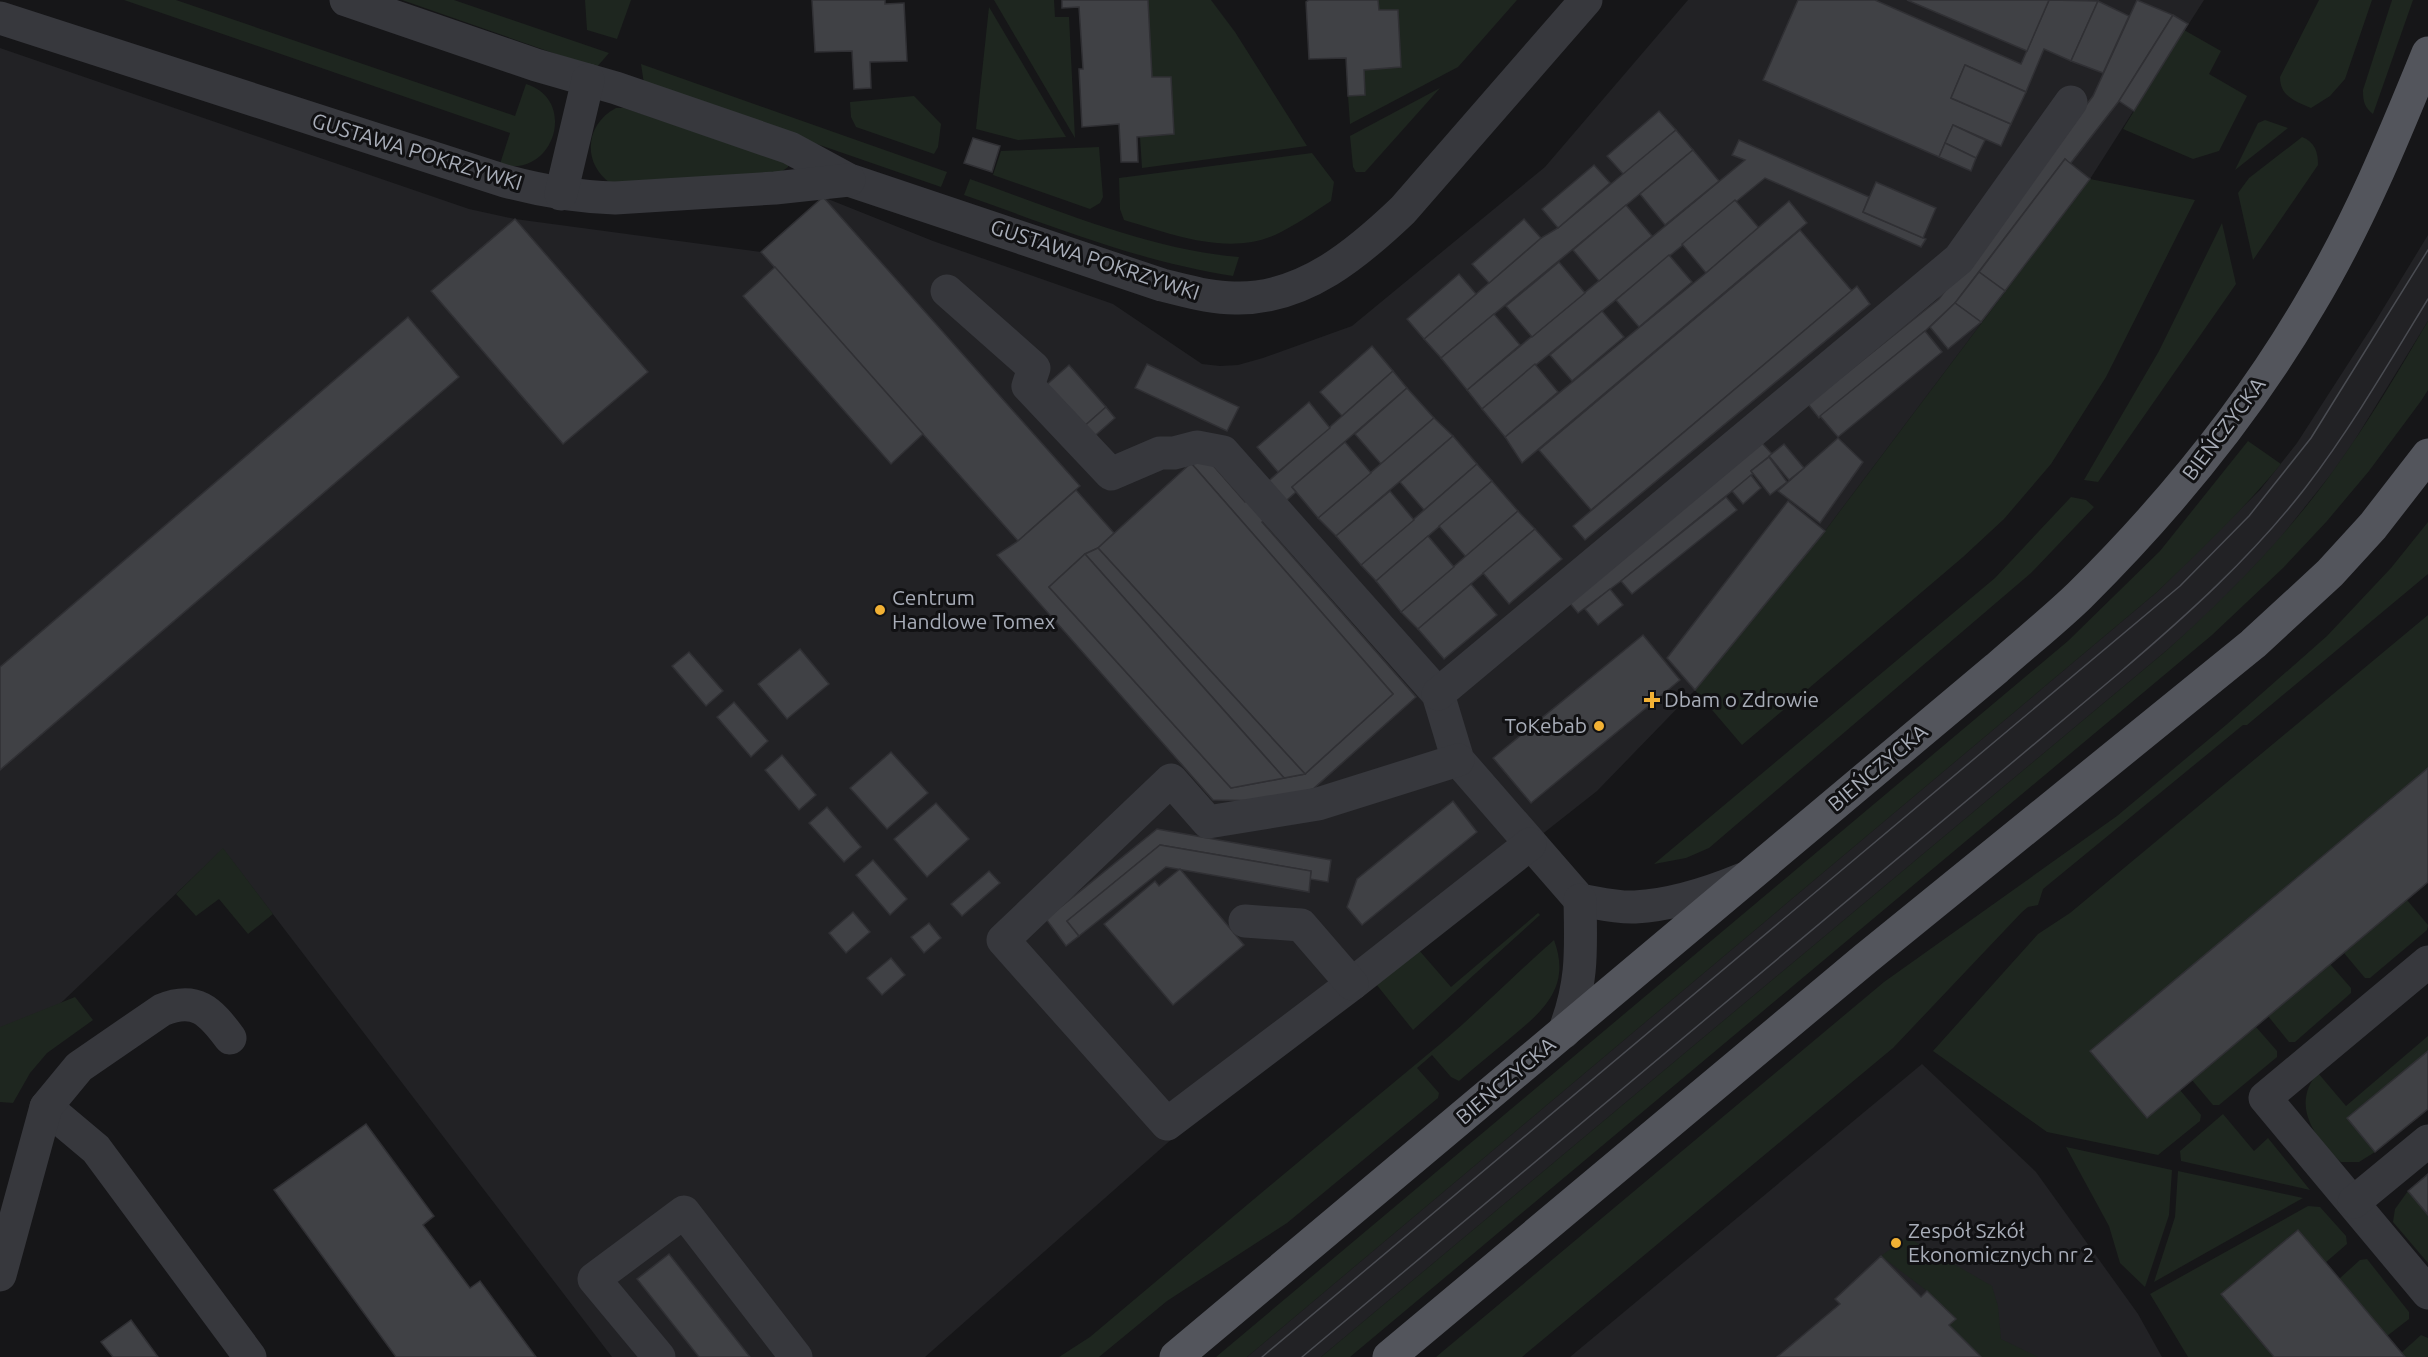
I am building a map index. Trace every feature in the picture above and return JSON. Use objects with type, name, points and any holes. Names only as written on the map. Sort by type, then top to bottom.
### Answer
[{"type":"main road","name":"BIEŃCZYCKA","points":[[1176,1357],[1997,668],[2077,598],[2130,544],[2183,484],[2226,430],[2267,373],[2310,304],[2371,190],[2428,53]]},
{"type":"main road","points":[[1389,1357],[1865,959],[2253,644],[2330,573],[2373,526],[2428,455]]},
{"type":"street","name":"GUSTAWA POKRZYWKI","points":[[346,0],[790,148],[849,180],[1172,288],[1222,298],[1255,298],[1292,289],[1322,274],[1371,239],[1403,210],[1586,0]]},
{"type":"street","name":"GUSTAWA POKRZYWKI","points":[[0,18],[505,181],[561,194],[615,198],[775,188],[849,180]]},
{"type":"street","points":[[561,194],[588,80]]},
{"type":"street","points":[[1438,694],[1590,565],[1906,306],[1959,259],[2071,102]]},
{"type":"street","points":[[947,291],[1034,368],[1028,386],[1111,474],[1160,453],[1174,453],[1197,447],[1223,452],[1438,694],[1458,760],[1580,900],[1634,907],[1652,905],[1698,896],[1748,877]]},
{"type":"street","points":[[1458,760],[1318,804],[1208,822],[1171,780],[1003,940],[1167,1124],[1352,984],[1530,844]]},
{"type":"street","points":[[1564,1032],[1580,978],[1580,900]]},
{"type":"street","points":[[1245,921],[1301,925],[1352,984]]},
{"type":"street","points":[[2428,962],[2265,1098],[2428,1293]]},
{"type":"street","points":[[0,1275],[46,1107],[79,1066],[162,1010],[175,1004],[190,1004],[205,1010],[230,1038]]},
{"type":"street","points":[[46,1107],[96,1149],[250,1357]]},
{"type":"street","points":[[2354,1202],[2428,1141]]},
{"type":"street","points":[[659,1357],[594,1278],[684,1212],[796,1357]]},
{"type":"shaded area","points":[[124,0],[176,0],[515,116],[526,84],[542,93],[552,106],[555,121],[553,136],[545,150],[534,160],[519,166],[500,164],[510,133]]},
{"type":"shaded area","points":[[402,0],[454,0],[609,53],[596,68]]},
{"type":"shaded area","points":[[585,0],[631,0],[617,39],[587,30]]},
{"type":"shaded area","points":[[994,0],[1054,0],[1055,17],[1069,17],[1075,138]]},
{"type":"shaded area","points":[[1148,0],[1211,0],[1235,32],[1307,146],[1142,168],[1140,137],[1174,134],[1171,77],[1152,77]]},
{"type":"shaded area","points":[[1378,0],[1517,0],[1458,67],[1350,124],[1348,96],[1365,95],[1364,70],[1401,67],[1398,10],[1379,10]]},
{"type":"shaded area","name":"Centrum Handlowe Tomex","points":[[1688,0],[2204,0],[2090,179],[1825,531],[1695,690],[1597,791],[1303,1023],[925,1357],[612,1357],[223,849],[4,1057],[0,1054],[0,48],[469,209],[515,219],[761,252],[823,197],[933,241],[1113,304],[1202,364],[1220,366],[1238,365],[1263,358],[1352,326],[1545,167]]},
{"type":"shaded area","points":[[2319,0],[2372,0],[2345,79],[2330,96],[2311,108],[2286,94],[2280,77]]},
{"type":"shaded area","points":[[2392,0],[2413,0],[2373,114],[2365,104],[2363,90]]},
{"type":"shaded area","points":[[989,7],[1066,137],[1018,140],[976,129]]},
{"type":"shaded area","points":[[2184,30],[2221,51],[2209,74],[2247,96],[2219,151],[2193,159],[2123,129]]},
{"type":"shaded area","points":[[641,64],[947,172],[941,187],[644,84]]},
{"type":"shaded area","points":[[1440,88],[1365,172],[1356,172],[1353,167],[1350,136]]},
{"type":"shaded area","points":[[914,96],[941,124],[938,147],[934,154],[856,127],[851,117],[850,102]]},
{"type":"shaded area","points":[[616,108],[624,108],[788,163],[788,167],[781,172],[610,183],[595,165],[591,155],[591,144],[598,124]]},
{"type":"shaded area","points":[[2265,120],[2288,128],[2235,170],[2258,123]]},
{"type":"shaded area","points":[[2302,137],[2315,148],[2318,165],[2253,260],[2238,193],[2249,178]]},
{"type":"shaded area","points":[[1099,147],[1103,197],[1100,203],[1090,209],[993,175],[1001,151]]},
{"type":"shaded area","points":[[1312,153],[1334,182],[1331,201],[1275,235],[1257,241],[1219,243],[1199,241],[1124,220],[1120,209],[1119,178]]},
{"type":"shaded area","points":[[970,179],[1137,237],[1205,253],[1239,257],[1233,276],[1165,262],[1131,252],[964,195]]},
{"type":"shaded area","points":[[2090,179],[2195,200],[2106,377],[2051,464],[2004,519],[1963,557],[1742,745],[1695,690],[1825,531]]},
{"type":"shaded area","points":[[2222,223],[2236,284],[2098,482],[2084,480],[2159,351]]},
{"type":"shaded area","points":[[2428,235],[2428,321],[2332,473],[2277,542],[2218,605],[2166,651],[1321,1357],[1247,1357],[2157,592],[2260,490],[2297,443]]},
{"type":"shaded area","points":[[2428,321],[2428,390],[2421,401],[2369,471],[2327,521],[2283,568],[2212,635],[1350,1357],[1321,1357],[2189,630],[2254,566],[2315,496],[2371,416]]},
{"type":"shaded area","points":[[2248,441],[2281,464],[2205,546],[2157,592],[1247,1357],[1216,1357],[2068,641],[2160,551]]},
{"type":"shaded area","points":[[2071,497],[2086,500],[2094,507],[2031,573],[1709,848],[1686,858],[1654,864],[1995,578]]},
{"type":"shaded area","points":[[2428,522],[2428,574],[2247,725],[2243,725],[2043,889],[2038,905],[2028,907],[2022,912],[1893,1048],[1522,1357],[1436,1357],[1884,982],[2117,816],[2226,725],[2327,636],[2391,568]]},
{"type":"shaded area","points":[[2428,615],[2428,768],[2091,1051],[2147,1118],[2180,1090],[2201,1115],[2200,1121],[2158,1155],[2047,1132],[1933,1051],[2038,934],[2070,913]]},
{"type":"shaded area","points":[[223,848],[273,914],[248,934],[219,899],[196,916],[176,894]]},
{"type":"shaded area","points":[[2407,900],[2428,925],[2427,930],[2370,978],[2365,978],[2344,953]]},
{"type":"shaded area","points":[[1538,913],[1540,915],[1413,1030],[1376,984],[1418,949],[1451,987]]},
{"type":"shaded area","points":[[1554,940],[1559,957],[1556,985],[1542,1009],[1520,1030],[1459,1081],[1451,1077],[1432,1055],[1417,1068],[1439,1093],[1438,1098],[1287,1223],[1167,1301],[1099,1357],[1059,1357],[1090,1337],[1433,1050]]},
{"type":"shaded area","points":[[2330,964],[2351,988],[2351,993],[2295,1042],[2289,1042],[2268,1016]]},
{"type":"shaded area","points":[[75,997],[93,1020],[47,1053],[30,1073],[13,1103],[0,1102],[0,1027]]},
{"type":"shaded area","points":[[2256,1027],[2277,1051],[2277,1057],[2219,1105],[2213,1105],[2192,1080]]},
{"type":"shaded area","points":[[2428,1036],[2428,1051],[2347,1118],[2375,1152],[2359,1162],[2341,1162],[2322,1143],[2309,1120],[2306,1109],[2306,1097],[2310,1085],[2318,1073],[2346,1106]]},
{"type":"shaded area","name":"Zespół Szkół Ekonomicznych nr 2","points":[[1922,1064],[2036,1172],[2138,1314],[2162,1357],[1570,1357]]},
{"type":"shaded area","points":[[2223,1114],[2254,1151],[2268,1138],[2310,1190],[2181,1161],[2180,1151]]},
{"type":"shaded area","points":[[2066,1147],[2172,1170],[2169,1215],[2145,1287],[2120,1263],[2109,1226]]},
{"type":"shaded area","points":[[2178,1171],[2303,1198],[2154,1282],[2175,1217]]},
{"type":"shaded area","points":[[2408,1191],[2428,1215],[2428,1263],[2393,1222],[2395,1209]]},
{"type":"shaded area","points":[[2308,1206],[2320,1207],[2346,1236],[2347,1244],[2325,1263],[2297,1230],[2221,1294],[2274,1357],[2188,1357],[2150,1294]]},
{"type":"shaded area","points":[[1907,1237],[1992,1286],[1998,1306],[2001,1339],[2038,1357],[1981,1357],[1949,1325],[1956,1318],[1927,1291],[1881,1256]]},
{"type":"shaded area","points":[[2367,1259],[2409,1312],[2409,1319],[2387,1336],[2339,1279],[2360,1260]]},
{"type":"shaded area","points":[[2421,1335],[2428,1338],[2428,1357],[2405,1357],[2401,1353]]},
{"type":"building","points":[[812,0],[885,0],[885,4],[904,3],[907,61],[870,62],[871,88],[854,89],[852,51],[815,52]]},
{"type":"building","points":[[1062,0],[1148,0],[1152,77],[1171,77],[1174,134],[1137,137],[1138,162],[1121,162],[1119,124],[1082,127],[1079,69],[1083,69],[1079,7],[1062,8]]},
{"type":"building","points":[[1309,0],[1378,0],[1379,10],[1398,10],[1401,67],[1364,70],[1365,95],[1348,96],[1346,58],[1309,59],[1306,2]]},
{"type":"building","points":[[1798,0],[1875,0],[2021,64],[2049,0],[2098,1],[2071,61],[2044,49],[2026,92],[1965,65],[1951,98],[2011,124],[2001,146],[1953,125],[1939,157],[1763,80]]},
{"type":"building","points":[[1907,0],[2049,0],[2027,51]]},
{"type":"building","points":[[2137,0],[2173,15],[2119,101],[2070,164],[2065,159],[1955,303],[1925,331],[1819,418],[1808,404],[1939,299],[2093,96]]},
{"type":"building","points":[[2098,1],[2129,16],[2103,73],[2071,61]]},
{"type":"building","points":[[2173,15],[2188,24],[2134,111],[2119,101]]},
{"type":"building","points":[[1965,65],[2026,92],[2011,124],[1951,98]]},
{"type":"building","points":[[1659,111],[1676,130],[1624,175],[1607,156]]},
{"type":"building","points":[[1953,125],[1985,140],[1976,158],[1945,143]]},
{"type":"building","points":[[1676,130],[1693,150],[1441,358],[1424,339],[1541,238],[1558,228]]},
{"type":"building","points":[[973,138],[1000,146],[992,172],[964,163]]},
{"type":"building","points":[[1739,140],[1869,197],[1863,212],[1926,239],[1921,247],[1765,178],[1482,409],[1467,390],[1745,160],[1732,155]]},
{"type":"building","points":[[1945,143],[1976,158],[1971,171],[1939,157]]},
{"type":"building","points":[[1693,150],[1719,181],[1665,225],[1640,194]]},
{"type":"building","points":[[2065,159],[2090,179],[2005,291],[1979,272]]},
{"type":"building","points":[[1594,165],[1610,183],[1558,228],[1542,209]]},
{"type":"building","points":[[1876,182],[1936,208],[1923,238],[1863,212]]},
{"type":"building","points":[[823,197],[1080,486],[1018,541],[761,252]]},
{"type":"building","points":[[1735,200],[1759,228],[1706,273],[1682,244]]},
{"type":"building","points":[[1789,201],[1807,223],[1522,463],[1505,437],[1706,273]]},
{"type":"building","points":[[1626,205],[1652,236],[1599,281],[1573,250]]},
{"type":"building","points":[[515,219],[648,372],[563,444],[431,291]]},
{"type":"building","points":[[1524,219],[1541,238],[1489,283],[1472,264]]},
{"type":"building","points":[[1800,230],[1852,291],[1591,510],[1539,450]]},
{"type":"building","points":[[1669,255],[1692,282],[1639,327],[1616,300]]},
{"type":"building","points":[[1559,262],[1585,293],[1532,337],[1506,306]]},
{"type":"building","points":[[775,267],[923,434],[891,464],[743,296]]},
{"type":"building","points":[[1979,272],[2005,291],[1981,322],[1955,303]]},
{"type":"building","points":[[1459,274],[1476,294],[1424,339],[1407,319]]},
{"type":"building","points":[[1857,286],[1870,304],[1585,540],[1573,526]]},
{"type":"building","points":[[1955,303],[1981,322],[1948,349],[1930,327]]},
{"type":"building","points":[[1602,311],[1624,337],[1572,381],[1550,355]]},
{"type":"building","points":[[1494,314],[1520,345],[1467,390],[1441,358]]},
{"type":"building","points":[[408,317],[459,377],[0,770],[0,667]]},
{"type":"building","points":[[1925,331],[1942,352],[1838,437],[1820,416]]},
{"type":"building","points":[[1372,346],[1393,371],[1342,416],[1320,392]]},
{"type":"building","points":[[1147,364],[1239,407],[1227,431],[1135,388]]},
{"type":"building","points":[[1535,364],[1558,392],[1505,437],[1482,409]]},
{"type":"building","points":[[1069,365],[1106,407],[1080,430],[1043,388]]},
{"type":"building","points":[[1393,371],[1407,388],[1292,487],[1296,492],[1262,522],[1416,697],[1313,789],[1270,801],[1213,800],[997,555],[1018,541],[1076,490],[1114,533],[1098,548],[1085,554],[1049,587],[1231,788],[1305,774],[1393,694],[1191,463],[1203,454],[1245,502]]},
{"type":"building","points":[[1407,388],[1434,418],[1381,464],[1355,434]]},
{"type":"building","points":[[1309,402],[1330,428],[1278,472],[1257,447]]},
{"type":"building","points":[[1106,407],[1115,418],[1089,441],[1080,430]]},
{"type":"building","points":[[1434,418],[1453,436],[1336,536],[1318,518]]},
{"type":"building","points":[[1453,436],[1477,464],[1424,510],[1400,482]]},
{"type":"building","points":[[1838,438],[1863,462],[1820,523],[1778,491]]},
{"type":"building","points":[[1345,442],[1371,473],[1318,518],[1292,487]]},
{"type":"building","points":[[1762,443],[1772,454],[1751,471],[1753,474],[1578,613],[1569,602]]},
{"type":"building","points":[[1784,444],[1804,468],[1789,480],[1769,456]]},
{"type":"building","points":[[1769,457],[1787,482],[1770,495],[1751,471]]},
{"type":"building","points":[[1191,463],[1393,694],[1305,774],[1098,548]]},
{"type":"building","points":[[1477,464],[1492,481],[1376,581],[1361,565]]},
{"type":"building","points":[[1751,475],[1761,488],[1743,504],[1732,491]]},
{"type":"building","points":[[1492,481],[1518,511],[1466,557],[1439,526]]},
{"type":"building","points":[[1390,491],[1414,520],[1361,565],[1336,536]]},
{"type":"building","points":[[1726,497],[1737,510],[1632,594],[1621,581]]},
{"type":"building","points":[[1788,501],[1825,531],[1695,690],[1667,658]]},
{"type":"building","points":[[1518,511],[1535,529],[1418,629],[1401,612]]},
{"type":"building","points":[[1535,529],[1562,559],[1509,604],[1483,573]]},
{"type":"building","points":[[1428,536],[1454,567],[1401,612],[1376,581]]},
{"type":"building","points":[[1098,548],[1305,774],[1284,778],[1085,554]]},
{"type":"building","points":[[1085,554],[1284,778],[1231,788],[1049,587]]},
{"type":"building","points":[[1471,584],[1497,615],[1444,659],[1418,629]]},
{"type":"building","points":[[1610,589],[1623,605],[1598,625],[1585,609]]},
{"type":"building","points":[[1643,635],[1680,680],[1531,803],[1493,758]]},
{"type":"building","points":[[800,649],[829,684],[787,719],[758,684]]},
{"type":"building","points":[[689,652],[723,691],[706,706],[672,666]]},
{"type":"building","points":[[734,702],[768,741],[751,757],[717,717]]},
{"type":"building","points":[[891,752],[928,793],[887,829],[850,788]]},
{"type":"building","points":[[782,755],[816,795],[799,810],[765,770]]},
{"type":"building","points":[[2428,768],[2428,882],[2147,1118],[2090,1051]]},
{"type":"building","points":[[1453,801],[1477,832],[1362,925],[1347,907],[1357,879]]},
{"type":"building","points":[[936,803],[969,839],[927,877],[894,839]]},
{"type":"building","points":[[827,807],[861,847],[844,862],[809,823]]},
{"type":"building","points":[[1157,829],[1331,860],[1328,882],[1310,879],[1311,871],[1160,845],[1067,921],[1079,936],[1066,946],[1046,919]]},
{"type":"building","points":[[1160,845],[1311,871],[1309,892],[1166,867],[1079,936],[1067,921]]},
{"type":"building","points":[[873,860],[907,899],[890,915],[856,875]]},
{"type":"building","points":[[1180,869],[1244,945],[1173,1005],[1104,924],[1155,881],[1159,886]]},
{"type":"building","points":[[989,871],[1000,883],[962,916],[951,904]]},
{"type":"building","points":[[853,912],[870,932],[846,953],[829,933]]},
{"type":"building","points":[[929,923],[941,938],[924,953],[911,937]]},
{"type":"building","points":[[891,958],[905,975],[882,995],[867,978]]},
{"type":"building","points":[[2428,1051],[2428,1109],[2375,1152],[2347,1118]]},
{"type":"building","points":[[366,1124],[434,1216],[423,1225],[470,1288],[480,1281],[536,1357],[396,1357],[274,1190]]},
{"type":"building","points":[[2428,1174],[2428,1215],[2408,1191]]},
{"type":"building","points":[[2298,1230],[2405,1357],[2274,1357],[2221,1294]]},
{"type":"building","points":[[669,1254],[750,1357],[699,1357],[637,1279]]},
{"type":"building","points":[[1881,1256],[1921,1297],[1927,1291],[1956,1319],[1949,1325],[1981,1357],[1777,1357],[1840,1304],[1835,1299]]},
{"type":"building","points":[[131,1320],[158,1357],[113,1357],[101,1342]]},
{"type":"tram line","points":[[1262,1357],[2180,586],[2249,516],[2311,438],[2428,250]]},
{"type":"tram line","points":[[1302,1357],[2118,674],[2193,608],[2263,538],[2323,465],[2428,299]]},
{"type":"place","name":"Centrum Handlowe Tomex","points":[[880,610]]},
{"type":"place","name":"Dbam o Zdrowie","points":[[1652,700]]},
{"type":"place","name":"ToKebab","points":[[1599,726]]},
{"type":"place","name":"Zespół Szkół Ekonomicznych nr 2","points":[[1896,1243]]}]
